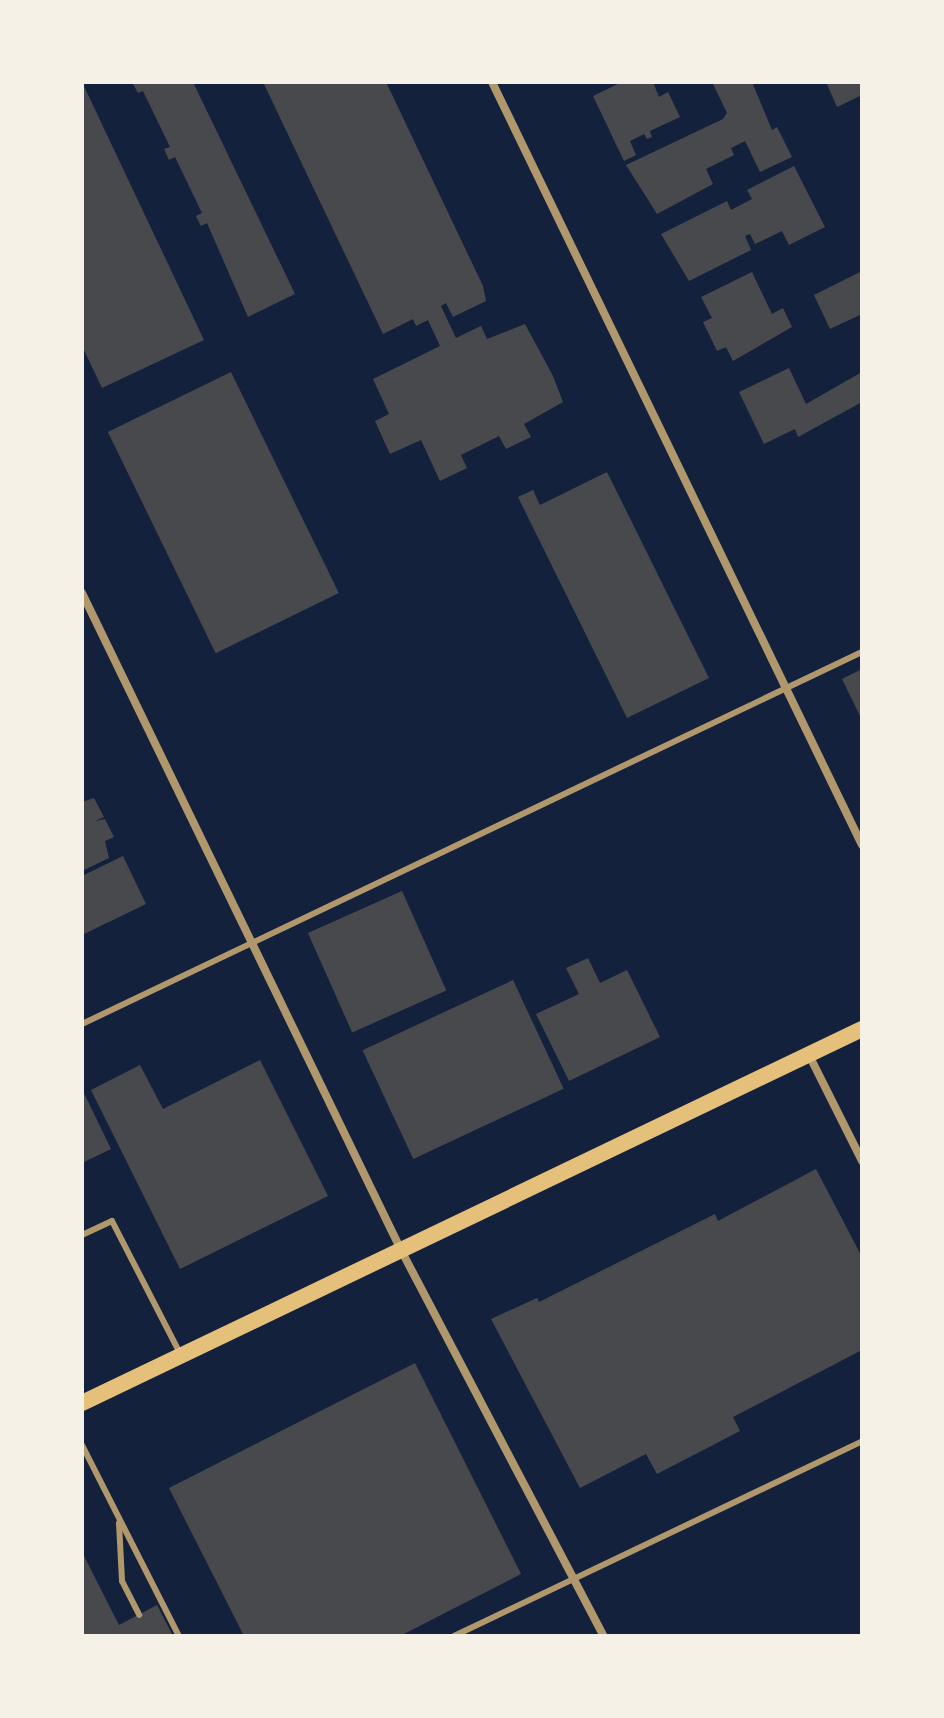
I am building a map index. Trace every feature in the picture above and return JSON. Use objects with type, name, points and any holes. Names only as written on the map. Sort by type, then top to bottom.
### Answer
[{"type":"main road","points":[[82,1403],[862,1029]]},
{"type":"street","points":[[492,82],[862,845]]},
{"type":"street","points":[[82,593],[401,1250],[604,1636]]},
{"type":"street","points":[[809,1055],[862,1161]]},
{"type":"lane","points":[[82,1024],[862,652]]},
{"type":"lane","points":[[82,1235],[112,1221],[181,1356]]},
{"type":"lane","points":[[454,1636],[862,1441]]},
{"type":"lane","points":[[82,1445],[179,1636]]},
{"type":"lane","points":[[119,1520],[122,1581],[139,1615]]},
{"type":"building","points":[[82,82],[204,340],[102,388],[82,346]]},
{"type":"building","points":[[132,82],[193,82],[295,294],[248,317],[207,223],[201,226],[196,216],[202,213],[175,157],[169,160],[164,149],[170,147],[143,91],[138,93]]},
{"type":"building","points":[[263,82],[386,82],[483,286],[486,301],[453,317],[446,303],[441,306],[456,338],[481,326],[487,339],[525,324],[553,376],[563,402],[524,424],[531,437],[506,449],[499,436],[461,455],[467,468],[440,481],[421,440],[390,454],[375,421],[389,414],[373,379],[440,346],[428,320],[416,326],[413,319],[383,334]]},
{"type":"building","points":[[622,82],[653,82],[659,97],[668,92],[680,117],[650,131],[652,137],[647,139],[644,134],[630,141],[636,155],[624,161],[593,96]]},
{"type":"building","points":[[712,82],[752,82],[772,130],[777,127],[792,157],[760,172],[745,141],[731,148],[734,155],[706,169],[713,184],[657,214],[626,165],[723,119],[727,113]]},
{"type":"building","points":[[826,82],[862,82],[862,95],[837,107]]},
{"type":"building","points":[[794,166],[825,227],[789,245],[782,231],[755,244],[750,234],[745,236],[751,250],[689,281],[661,234],[727,201],[731,210],[752,199],[747,190]]},
{"type":"building","points":[[862,271],[862,314],[830,329],[814,295]]},
{"type":"building","points":[[752,272],[772,314],[783,308],[792,327],[733,361],[726,347],[717,351],[703,322],[712,318],[701,297]]},
{"type":"building","points":[[789,368],[806,404],[862,372],[862,402],[798,437],[795,429],[764,444],[739,392]]},
{"type":"building","points":[[231,372],[339,593],[216,653],[108,432]]},
{"type":"building","points":[[607,472],[709,678],[627,718],[518,497],[533,490],[540,505]]},
{"type":"building","points":[[862,669],[862,720],[842,679]]},
{"type":"building","points":[[94,798],[104,817],[95,821],[105,819],[114,837],[105,841],[109,858],[82,871],[82,802]]},
{"type":"building","points":[[123,856],[146,904],[82,935],[82,876]]},
{"type":"building","points":[[402,891],[446,991],[352,1032],[308,933]]},
{"type":"building","points":[[588,958],[600,983],[627,970],[660,1037],[569,1081],[536,1014],[579,994],[566,968]]},
{"type":"building","points":[[513,980],[564,1089],[413,1159],[363,1050]]},
{"type":"building","points":[[260,1060],[328,1196],[180,1269],[91,1090],[140,1065],[163,1109]]},
{"type":"building","points":[[82,1089],[111,1149],[82,1163]]},
{"type":"building","points":[[816,1169],[862,1257],[862,1350],[733,1417],[740,1431],[657,1474],[646,1454],[580,1488],[491,1319],[537,1298],[539,1302],[715,1214],[718,1221]]},
{"type":"building","points":[[415,1363],[521,1574],[400,1636],[244,1636],[169,1488]]},
{"type":"building","points":[[82,1552],[119,1625],[157,1605],[173,1636],[82,1636]]}]
